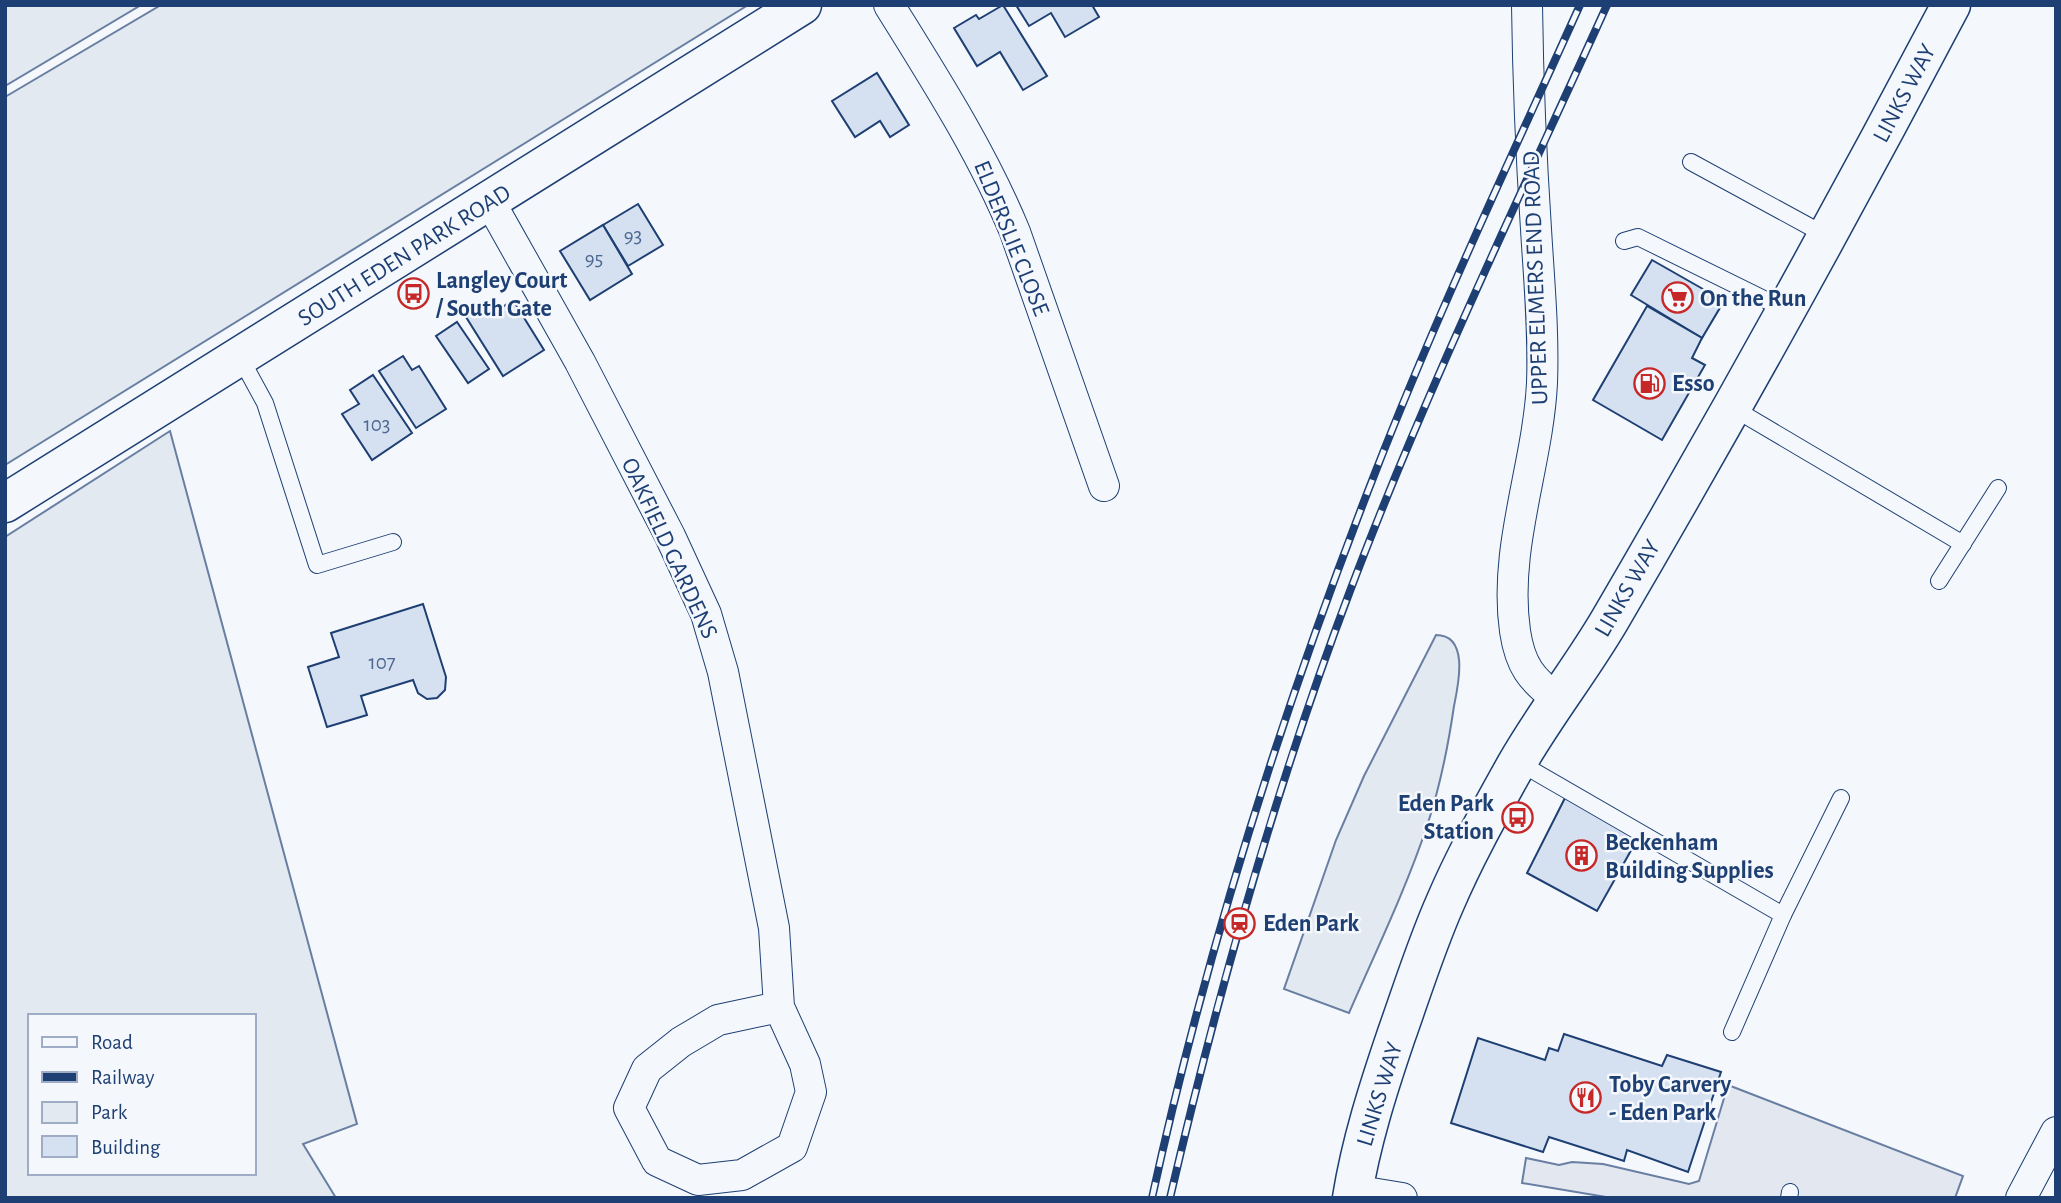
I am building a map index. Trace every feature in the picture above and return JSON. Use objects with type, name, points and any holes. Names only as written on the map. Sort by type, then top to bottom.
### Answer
[{"type":"main road","name":"SOUTH EDEN PARK ROAD","points":[[5,503],[802,5]]},
{"type":"main road","name":"LINKS WAY","points":[[1352,1194],[1377,1095],[1423,958],[1458,873],[1518,762],[1609,621],[1733,408],[1951,5]]},
{"type":"street","name":"ELDERSLIE CLOSE","points":[[889,5],[998,191],[1015,232],[1104,486]]},
{"type":"street","name":"UPPER ELMERS END ROAD","points":[[1527,5],[1528,94],[1542,374],[1539,416],[1517,549],[1513,598],[1514,630],[1523,664],[1539,686],[1559,700]]},
{"type":"street","name":"OAKFIELD GARDENS","points":[[490,202],[580,362],[670,536],[706,614],[723,672],[774,928],[779,1007],[805,1063],[811,1091],[792,1147],[741,1175],[698,1180],[657,1161],[629,1108],[647,1069],[681,1042],[718,1020],[779,1007]]},
{"type":"street","points":[[2021,1198],[2056,1132]]},
{"type":"street","points":[[1352,1194],[1402,1198]]},
{"type":"lane","points":[[1692,162],[1827,236]]},
{"type":"lane","points":[[1624,241],[1638,237],[1786,310]]},
{"type":"lane","points":[[240,357],[265,403],[317,565],[393,542]]},
{"type":"lane","points":[[1733,408],[1963,544]]},
{"type":"lane","points":[[1939,581],[1998,488]]},
{"type":"lane","points":[[1518,762],[1783,915]]},
{"type":"lane","points":[[1732,1032],[1783,915],[1842,798]]},
{"type":"green space","points":[[5,5],[141,5],[5,86]]},
{"type":"green space","points":[[161,5],[748,5],[5,465],[5,97]]},
{"type":"green space","points":[[170,431],[357,1124],[303,1144],[336,1198],[5,1198],[5,537]]},
{"type":"green space","points":[[1436,635],[1447,637],[1454,643],[1459,663],[1458,686],[1443,767],[1419,850],[1349,1013],[1284,989],[1336,840],[1364,776]]},
{"type":"shaded area","points":[[1728,1085],[1963,1176],[1955,1198],[1612,1198],[1522,1183],[1526,1158],[1559,1165],[1572,1162],[1603,1164],[1689,1184],[1699,1181]]},
{"type":"building","points":[[1003,5],[1047,76],[1023,90],[1000,52],[977,66],[954,28],[976,15],[979,19]]},
{"type":"building","points":[[1016,5],[1092,5],[1099,17],[1065,37],[1051,13],[1029,26]]},
{"type":"building","points":[[877,73],[909,125],[890,137],[880,121],[855,137],[832,101]]},
{"type":"building","points":[[638,204],[663,245],[628,266],[603,225]]},
{"type":"building","points":[[603,225],[632,274],[590,300],[560,251]]},
{"type":"building","name":"On the Run","points":[[1652,260],[1724,301],[1702,338],[1631,295]]},
{"type":"building","points":[[513,300],[544,350],[503,376],[466,317],[488,303],[494,313]]},
{"type":"building","name":"Esso","points":[[1647,306],[1702,338],[1692,358],[1705,365],[1662,440],[1593,400]]},
{"type":"building","points":[[457,322],[489,369],[468,383],[436,336]]},
{"type":"building","points":[[403,356],[412,370],[419,366],[446,409],[416,428],[379,371]]},
{"type":"building","points":[[373,375],[412,433],[372,460],[342,414],[359,404],[350,390]]},
{"type":"building","points":[[423,604],[446,677],[445,690],[437,698],[427,699],[418,693],[413,680],[361,696],[367,715],[327,727],[308,667],[339,657],[331,633]]},
{"type":"building","name":"Beckenham Building Supplies","points":[[1568,792],[1638,838],[1597,911],[1527,873]]},
{"type":"building","name":"Toby Carvery - Eden Park","points":[[1564,1034],[1662,1066],[1667,1055],[1721,1072],[1688,1172],[1627,1150],[1624,1161],[1549,1137],[1543,1152],[1451,1123],[1478,1038],[1545,1060],[1549,1048],[1558,1051]]},
{"type":"railway","points":[[1152,1198],[1173,1106],[1222,922],[1278,741],[1341,561],[1423,355],[1580,5]]},
{"type":"railway","points":[[1170,1198],[1208,1044],[1250,892],[1297,740],[1350,591],[1409,443],[1607,5]]},
{"type":"place","name":"Langley Court / South Gate","points":[[413,294]]},
{"type":"place","name":"On the Run","points":[[1677,298]]},
{"type":"place","name":"Esso","points":[[1649,383]]},
{"type":"place","name":"Eden Park Station","points":[[1517,817]]},
{"type":"place","name":"Beckenham Building Supplies","points":[[1582,856]]},
{"type":"place","name":"Eden Park","points":[[1240,923]]},
{"type":"place","name":"Toby Carvery - Eden Park","points":[[1586,1098]]}]
